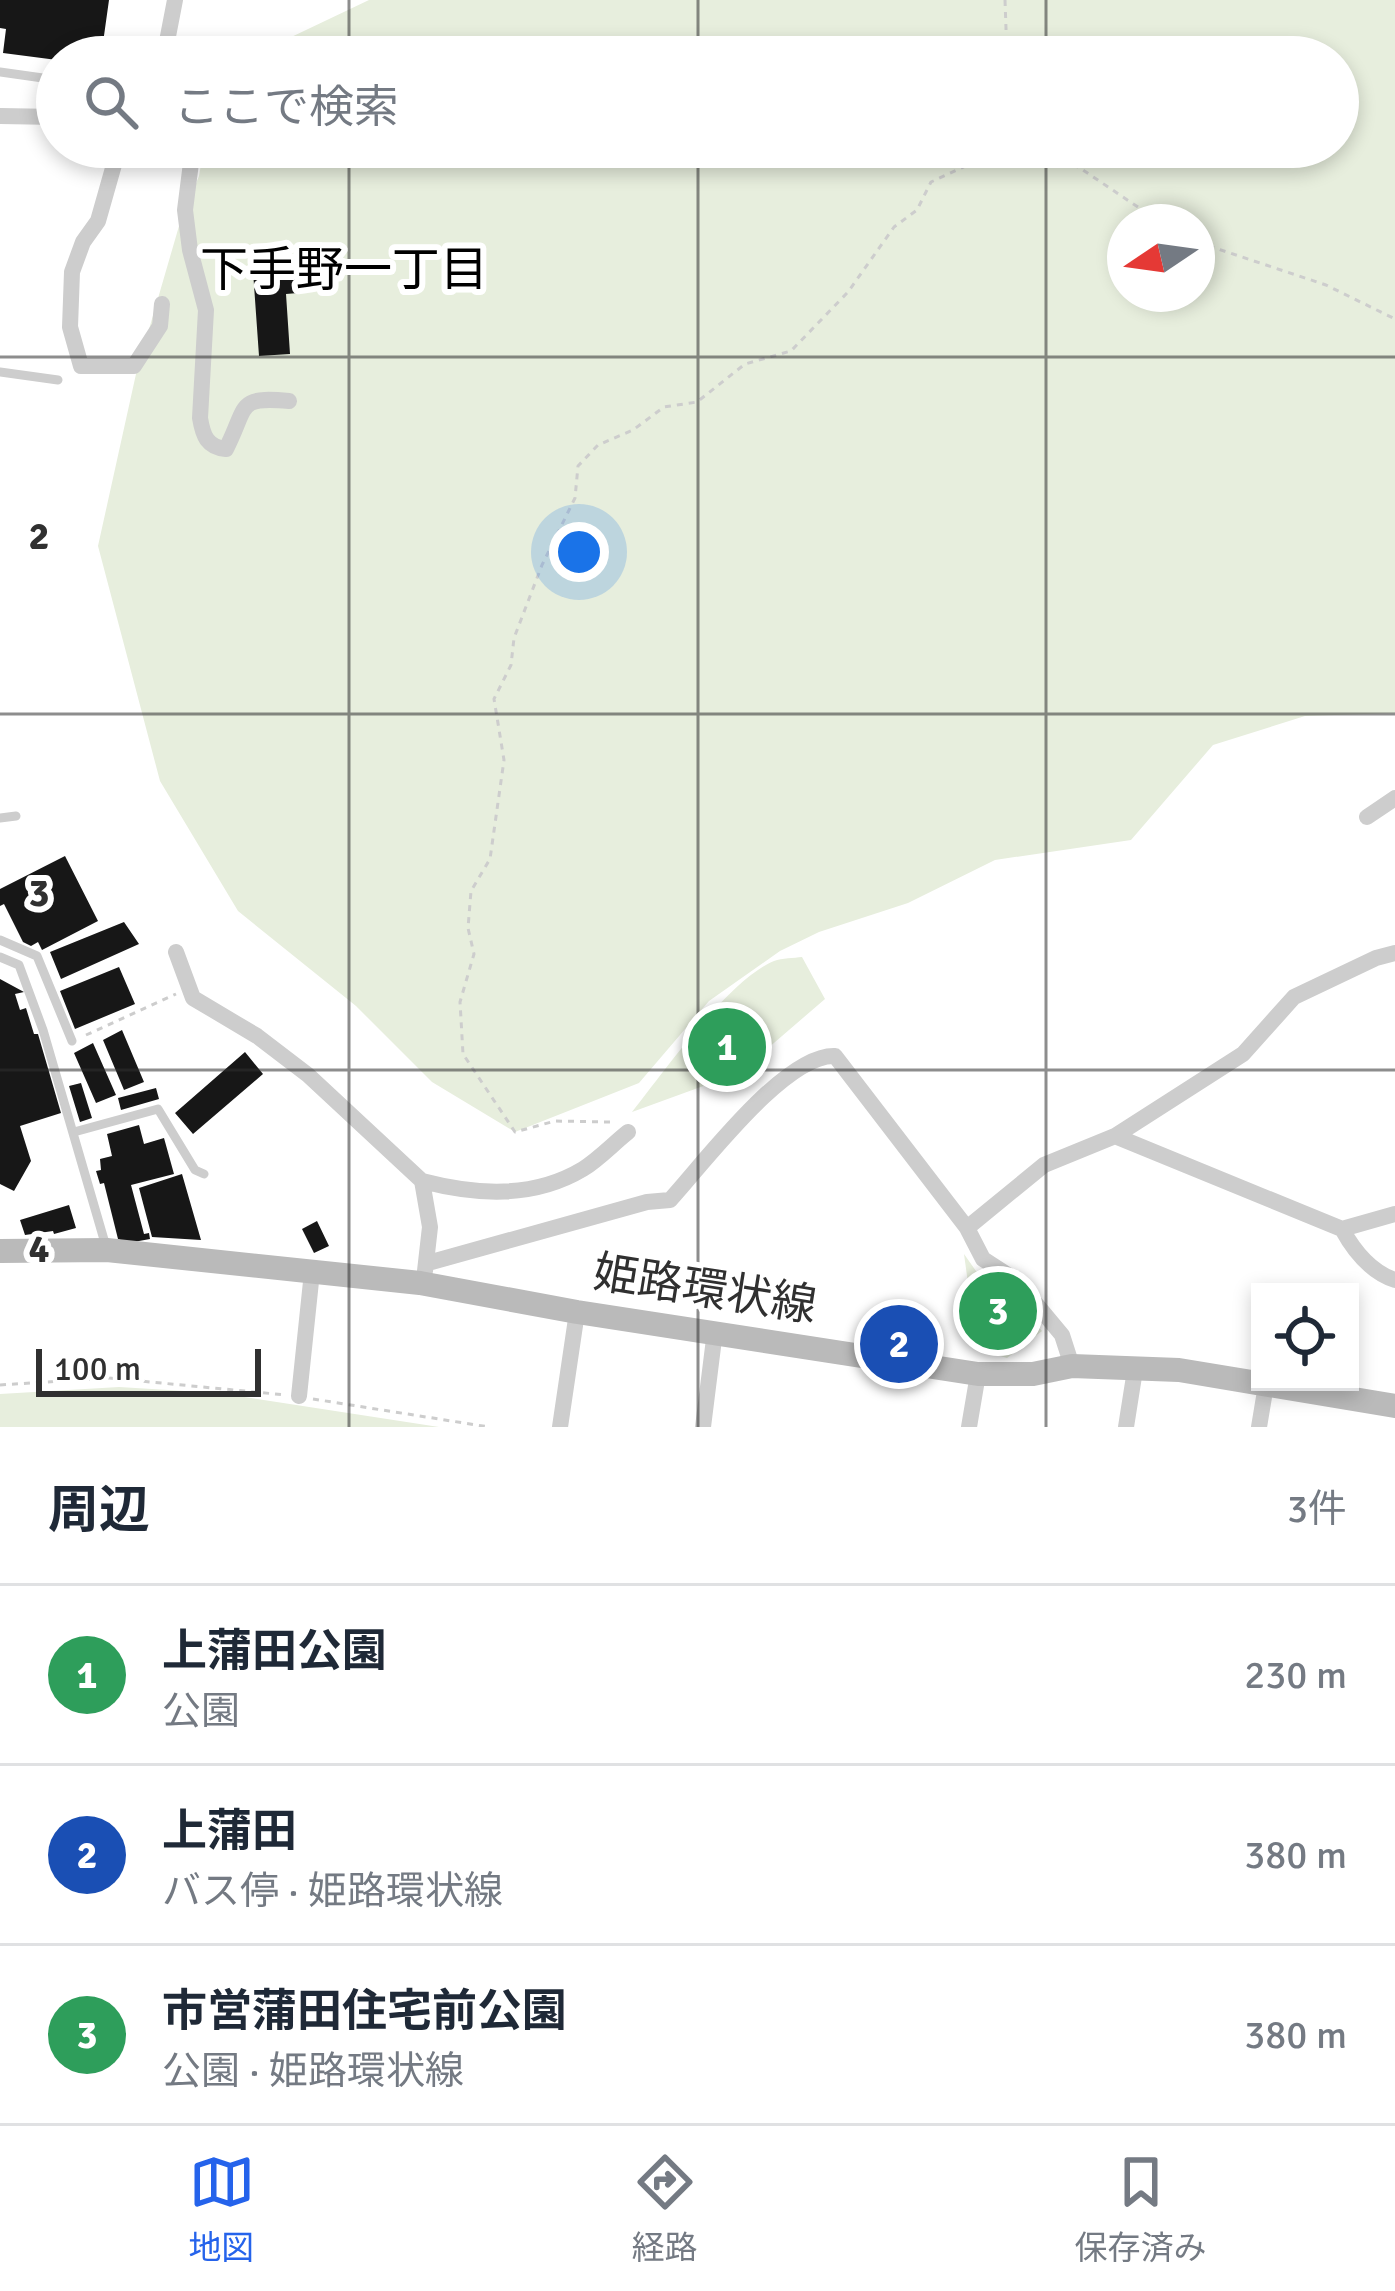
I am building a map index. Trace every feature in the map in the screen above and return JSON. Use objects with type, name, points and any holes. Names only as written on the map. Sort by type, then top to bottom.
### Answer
[{"type":"main road","name":"姫路環状線","points":[[0,1251],[107,1250],[311,1272],[424,1273],[578,1312],[978,1374],[1033,1374],[1072,1366],[1179,1370],[1251,1382]]},
{"type":"main road","name":"姫路環状線","points":[[1303,1391],[1395,1406]]},
{"type":"street","points":[[168,36],[175,0]]},
{"type":"street","points":[[0,116],[36,117]]},
{"type":"street","points":[[113,168],[98,221],[83,242],[73,272],[70,327],[81,367],[134,366],[160,326],[162,304]]},
{"type":"street","points":[[190,168],[185,210],[206,310],[203,436],[214,448],[226,449],[246,404],[257,398],[289,401]]},
{"type":"street","points":[[1367,817],[1395,798]]},
{"type":"street","points":[[176,952],[193,998],[257,1036],[308,1075],[422,1181],[478,1193],[520,1191],[582,1170],[628,1132]]},
{"type":"street","points":[[967,1228],[1043,1165],[1115,1136],[1243,1054],[1294,998],[1395,953]]},
{"type":"street","points":[[422,1181],[430,1227],[424,1273],[647,1202],[670,1200],[773,1088],[819,1055],[835,1056],[967,1228],[983,1259],[1017,1281],[1062,1335],[1072,1366]]},
{"type":"street","points":[[1115,1136],[1342,1229],[1395,1214]]},
{"type":"street","points":[[1342,1229],[1370,1265],[1395,1280]]},
{"type":"street","points":[[298,1396],[311,1272]]},
{"type":"street","points":[[560,1427],[578,1312]]},
{"type":"street","points":[[704,1427],[715,1331]]},
{"type":"street","points":[[1126,1427],[1135,1370]]},
{"type":"street","points":[[969,1427],[978,1374]]},
{"type":"street","points":[[1259,1427],[1265,1391]]},
{"type":"lane","points":[[0,72],[36,77]]},
{"type":"lane","points":[[0,372],[58,380]]},
{"type":"lane","points":[[0,818],[16,816]]},
{"type":"lane","points":[[0,940],[37,956],[72,1041]]},
{"type":"lane","points":[[0,957],[20,965],[107,1250]]},
{"type":"lane","points":[[74,1132],[158,1109],[195,1170],[204,1174]]},
{"type":"path","points":[[1005,0],[1006,36]]},
{"type":"path","points":[[610,1122],[555,1121],[514,1132],[463,1054],[460,1002],[474,954],[468,928],[471,891],[490,859],[504,760],[494,699],[511,665],[514,638],[574,499],[578,466],[598,445],[633,430],[664,407],[697,402],[745,364],[791,351],[848,292],[894,227],[917,210],[931,182],[961,168]]},
{"type":"path","points":[[1080,168],[1133,204]]},
{"type":"path","points":[[1215,248],[1326,285],[1395,319]]},
{"type":"path","points":[[72,1041],[188,989]]},
{"type":"path","points":[[0,1385],[109,1378],[298,1396],[489,1427]]},
{"type":"green space","points":[[369,0],[1395,0],[1395,713],[1305,716],[1213,745],[1131,840],[995,860],[908,903],[819,932],[780,951],[709,1001],[639,1083],[515,1132],[432,1082],[356,1006],[238,911],[160,781],[98,546],[136,374],[200,168],[1359,168],[1359,36],[293,36]]},
{"type":"green space","points":[[802,957],[825,999],[739,1073],[632,1112],[737,987],[774,961]]},
{"type":"green space","points":[[964,1254],[976,1271],[1007,1291],[1042,1331],[1007,1358],[977,1349]]},
{"type":"green space","points":[[119,1387],[218,1393],[439,1427],[0,1427],[0,1394]]},
{"type":"building","points":[[0,0],[109,0],[104,36],[36,36],[36,57],[3,53],[6,29],[0,28]]},
{"type":"building","points":[[296,266],[298,293],[286,294],[290,354],[259,356],[253,271]]},
{"type":"building","points":[[65,856],[98,921],[42,950],[38,942],[31,946],[23,942],[4,904],[0,906],[0,889]]},
{"type":"building","points":[[124,922],[139,944],[61,979],[50,952]]},
{"type":"building","points":[[119,967],[135,1004],[75,1029],[60,991]]},
{"type":"building","points":[[0,979],[24,992],[15,994],[20,1010],[26,1008],[34,1034],[38,1034],[61,1113],[20,1126],[31,1161],[14,1191],[0,1184]]},
{"type":"building","points":[[122,1030],[144,1082],[124,1090],[103,1040]]},
{"type":"building","points":[[93,1043],[116,1095],[96,1103],[74,1053]]},
{"type":"building","points":[[245,1052],[263,1074],[193,1134],[175,1113]]},
{"type":"building","points":[[81,1083],[92,1118],[80,1122],[69,1086]]},
{"type":"building","points":[[156,1088],[159,1099],[121,1110],[118,1098]]},
{"type":"building","points":[[139,1125],[144,1144],[164,1138],[174,1174],[131,1185],[144,1234],[149,1233],[150,1239],[128,1243],[118,1239],[104,1183],[100,1184],[96,1171],[101,1170],[100,1159],[112,1156],[107,1134]]},
{"type":"building","points":[[182,1174],[201,1240],[152,1237],[139,1188]]},
{"type":"building","points":[[69,1205],[76,1228],[25,1235],[20,1220]]},
{"type":"building","points":[[317,1221],[329,1246],[314,1253],[302,1229]]},
{"type":"place","name":"上蒲田公園","points":[[727,1047]]},
{"type":"place","name":"市営蒲田住宅前公園","points":[[998,1311]]},
{"type":"place","name":"上蒲田","points":[[899,1344]]},
{"type":"district","name":"下手野一丁目","points":[[344,269]]}]
